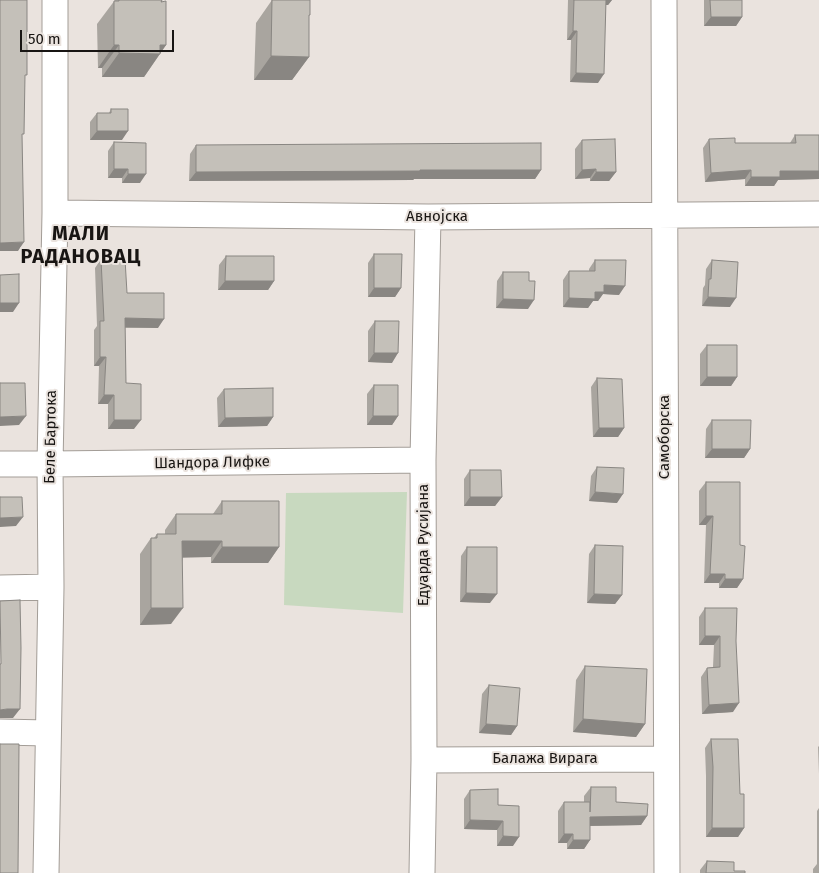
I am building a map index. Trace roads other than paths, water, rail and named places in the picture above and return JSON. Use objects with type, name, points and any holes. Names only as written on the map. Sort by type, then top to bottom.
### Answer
[{"type":"street","name":"Беле Бартока","points":[[46,873],[50,464],[55,214],[55,0]]},
{"type":"street","name":"Самоборска","points":[[664,0],[667,873]]},
{"type":"street","name":"Авнојска","points":[[55,214],[428,217],[819,214]]},
{"type":"street","name":"Едуарда Русијана","points":[[422,873],[424,760],[423,460],[428,217]]},
{"type":"street","name":"Шандора Лифке","points":[[0,464],[423,460]]},
{"type":"street","points":[[0,588],[50,587]]},
{"type":"street","points":[[0,732],[48,733]]},
{"type":"street","name":"Балажа Вирага","points":[[424,760],[666,759]]},
{"type":"district","name":"МАЛИ РАДАНОВАЦ","points":[[81,246]]}]
